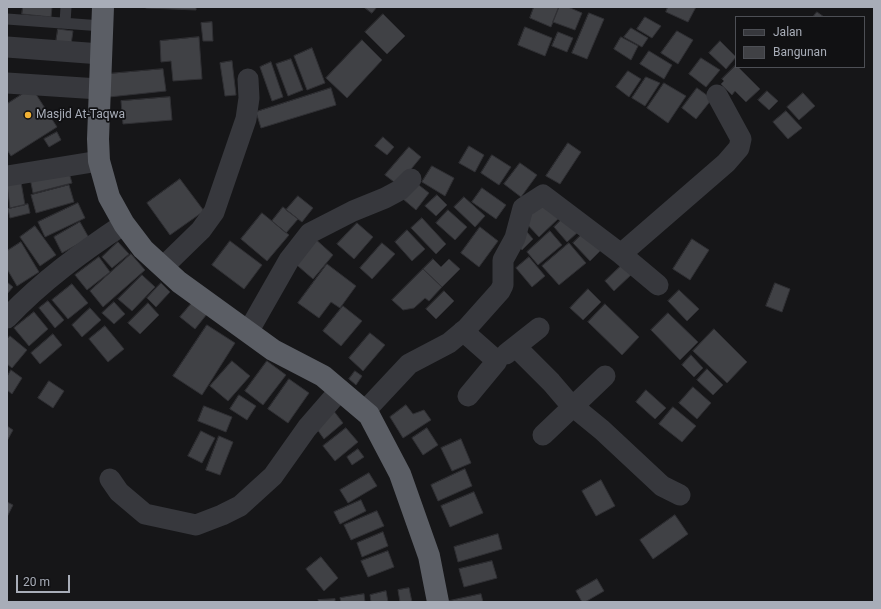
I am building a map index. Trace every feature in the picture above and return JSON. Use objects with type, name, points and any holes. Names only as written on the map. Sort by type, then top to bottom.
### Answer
[{"type":"highway","points":[[103,16],[99,89],[99,161],[109,197],[124,224],[143,249],[179,282],[273,350],[323,376],[369,416],[400,474],[429,556],[438,602]]},
{"type":"street","points":[[7,47],[101,54]]},
{"type":"street","points":[[163,267],[202,230],[214,212],[246,119],[249,98],[248,79]]},
{"type":"street","points":[[7,83],[99,89]]},
{"type":"street","points":[[621,254],[726,163],[739,148],[741,139],[717,95]]},
{"type":"street","points":[[7,176],[99,161]]},
{"type":"street","points":[[248,332],[289,260],[310,233],[400,190],[411,179]]},
{"type":"street","points":[[365,412],[409,364],[422,355],[437,351],[463,331],[500,291],[503,285],[503,260],[515,238],[523,208],[543,195],[621,254],[658,285]]},
{"type":"street","points":[[7,318],[29,295],[60,270],[124,224]]},
{"type":"street","points":[[468,396],[497,361],[539,328]]},
{"type":"street","points":[[463,331],[497,361]]},
{"type":"street","points":[[516,347],[573,407],[602,430],[662,486],[680,495]]},
{"type":"street","points":[[543,435],[605,376]]},
{"type":"street","points":[[110,479],[119,492],[145,514],[196,525],[222,515],[240,506],[273,476],[307,428],[340,390]]},
{"type":"lane","points":[[65,23],[66,7]]},
{"type":"lane","points":[[7,19],[65,23],[103,16]]},
{"type":"building","points":[[23,7],[52,7],[51,17],[22,14]]},
{"type":"building","points":[[196,7],[196,10],[146,8]]},
{"type":"building","points":[[364,7],[377,7],[372,13]]},
{"type":"building","points":[[534,7],[559,7],[551,27],[530,18]]},
{"type":"building","points":[[559,7],[568,7],[582,13],[575,30],[553,22]]},
{"type":"building","points":[[668,7],[696,7],[688,22],[666,12]]},
{"type":"building","points":[[817,12],[823,16],[814,16]]},
{"type":"building","points":[[589,13],[604,19],[587,59],[572,53]]},
{"type":"building","points":[[383,14],[405,36],[387,54],[365,32]]},
{"type":"building","points":[[645,17],[661,26],[652,38],[637,29]]},
{"type":"building","points":[[212,22],[213,41],[203,41],[201,23]]},
{"type":"building","points":[[525,27],[552,38],[545,56],[518,45]]},
{"type":"building","points":[[631,28],[648,38],[642,47],[624,37]]},
{"type":"building","points":[[58,29],[73,31],[71,45],[56,42]]},
{"type":"building","points":[[677,31],[693,40],[678,64],[661,53]]},
{"type":"building","points":[[558,32],[573,38],[567,52],[552,46]]},
{"type":"building","points":[[199,37],[202,79],[173,81],[171,61],[161,62],[160,41]]},
{"type":"building","points":[[621,37],[638,46],[631,60],[614,49]]},
{"type":"building","points":[[362,40],[382,60],[347,98],[326,78]]},
{"type":"building","points":[[720,41],[735,56],[735,58],[726,69],[709,53]]},
{"type":"building","points":[[312,48],[325,83],[307,90],[294,56]]},
{"type":"building","points":[[649,51],[672,65],[664,79],[640,64]]},
{"type":"building","points":[[701,58],[720,70],[706,87],[689,74]]},
{"type":"building","points":[[291,59],[303,90],[288,96],[276,64]]},
{"type":"building","points":[[232,61],[236,95],[225,96],[220,63]]},
{"type":"building","points":[[271,62],[283,97],[272,101],[260,67]]},
{"type":"building","points":[[735,66],[735,68],[739,68],[760,89],[746,102],[735,91],[732,95],[721,84],[724,81],[722,79]]},
{"type":"building","points":[[163,69],[166,91],[109,97],[107,74]]},
{"type":"building","points":[[628,71],[641,79],[629,97],[616,87]]},
{"type":"building","points":[[646,77],[660,83],[645,106],[632,98]]},
{"type":"building","points":[[664,83],[686,96],[668,123],[647,108]]},
{"type":"building","name":"Masjid At-Taqwa","points":[[32,88],[57,127],[11,156],[7,150],[7,104]]},
{"type":"building","points":[[331,88],[336,105],[261,128],[256,112]]},
{"type":"building","points":[[697,88],[712,99],[696,119],[682,108]]},
{"type":"building","points":[[767,91],[778,101],[769,110],[758,100]]},
{"type":"building","points":[[803,93],[815,106],[799,120],[787,107]]},
{"type":"building","points":[[170,97],[172,120],[123,124],[121,101]]},
{"type":"building","points":[[786,111],[802,128],[788,139],[773,122]]},
{"type":"building","points":[[57,132],[61,140],[49,147],[44,139]]},
{"type":"building","points":[[383,137],[394,147],[387,155],[375,146]]},
{"type":"building","points":[[568,143],[581,152],[560,184],[546,176]]},
{"type":"building","points":[[469,146],[484,155],[475,172],[459,163]]},
{"type":"building","points":[[409,147],[421,157],[398,185],[385,175]]},
{"type":"building","points":[[492,155],[511,167],[499,185],[481,173]]},
{"type":"building","points":[[520,163],[537,175],[521,197],[504,184]]},
{"type":"building","points":[[432,166],[454,178],[445,196],[422,182]]},
{"type":"building","points":[[68,169],[72,183],[33,193],[30,178]]},
{"type":"building","points":[[180,179],[204,211],[170,235],[147,203]]},
{"type":"building","points":[[21,182],[25,205],[10,208],[7,184]]},
{"type":"building","points":[[415,182],[429,193],[416,210],[403,199]]},
{"type":"building","points":[[69,185],[74,202],[36,213],[31,195]]},
{"type":"building","points":[[482,188],[506,205],[496,219],[472,202]]},
{"type":"building","points":[[437,195],[447,205],[436,216],[425,206]]},
{"type":"building","points":[[298,196],[313,208],[302,222],[286,210]]},
{"type":"building","points":[[464,197],[485,216],[475,227],[454,207]]},
{"type":"building","points":[[543,201],[559,218],[539,237],[523,220]]},
{"type":"building","points":[[78,203],[85,218],[45,237],[38,222]]},
{"type":"building","points":[[28,204],[30,213],[10,218],[8,209]]},
{"type":"building","points":[[283,207],[298,219],[286,233],[272,221]]},
{"type":"building","points":[[448,210],[467,227],[455,240],[436,223]]},
{"type":"building","points":[[262,213],[289,235],[267,261],[241,239]]},
{"type":"building","points":[[564,217],[578,232],[567,242],[554,227]]},
{"type":"building","points":[[422,218],[446,244],[436,254],[411,228]]},
{"type":"building","points":[[80,222],[89,238],[62,253],[54,237]]},
{"type":"building","points":[[357,223],[373,237],[354,259],[337,244]]},
{"type":"building","points":[[35,226],[56,255],[40,266],[20,237]]},
{"type":"building","points":[[480,227],[498,241],[479,267],[461,253]]},
{"type":"building","points":[[407,230],[425,249],[412,261],[395,242]]},
{"type":"building","points":[[550,231],[562,245],[538,265],[527,252]]},
{"type":"building","points":[[527,232],[533,239],[522,250],[516,243]]},
{"type":"building","points":[[584,232],[601,250],[590,261],[573,243]]},
{"type":"building","points":[[312,236],[333,255],[313,279],[291,260]]},
{"type":"building","points":[[692,239],[709,250],[690,280],[673,269]]},
{"type":"building","points":[[230,241],[262,265],[244,289],[212,265]]},
{"type":"building","points":[[21,242],[39,272],[17,286],[7,269],[7,251]]},
{"type":"building","points":[[118,242],[129,254],[112,268],[102,257]]},
{"type":"building","points":[[382,243],[395,254],[372,279],[360,268]]},
{"type":"building","points":[[569,243],[586,263],[559,285],[542,266]]},
{"type":"building","points":[[131,254],[145,270],[103,307],[90,291]]},
{"type":"building","points":[[99,257],[110,272],[87,290],[75,275]]},
{"type":"building","points":[[529,257],[545,276],[532,287],[516,268]]},
{"type":"building","points":[[433,259],[441,267],[449,259],[460,269],[442,287],[423,269]]},
{"type":"building","points":[[327,264],[356,286],[340,308],[331,302],[319,318],[298,303]]},
{"type":"building","points":[[623,264],[632,274],[614,291],[605,281]]},
{"type":"building","points":[[423,269],[442,287],[429,301],[425,298],[414,308],[403,310],[392,300]]},
{"type":"building","points":[[142,275],[155,287],[132,311],[118,299]]},
{"type":"building","points":[[7,282],[13,287],[7,294]]},
{"type":"building","points":[[161,283],[170,292],[156,307],[147,298]]},
{"type":"building","points":[[775,283],[790,289],[782,312],[766,306]]},
{"type":"building","points":[[72,284],[88,303],[68,319],[52,300]]},
{"type":"building","points":[[588,289],[601,302],[583,320],[570,308]]},
{"type":"building","points":[[679,290],[699,309],[687,321],[668,301]]},
{"type":"building","points":[[444,291],[454,301],[436,319],[426,309]]},
{"type":"building","points":[[196,298],[211,309],[195,329],[180,317]]},
{"type":"building","points":[[48,301],[64,320],[55,328],[39,308]]},
{"type":"building","points":[[114,302],[125,314],[114,324],[102,313]]},
{"type":"building","points":[[148,303],[159,315],[140,334],[128,323]]},
{"type":"building","points":[[605,304],[639,337],[622,355],[588,322]]},
{"type":"building","points":[[343,306],[362,321],[341,346],[323,331]]},
{"type":"building","points":[[90,308],[101,320],[82,337],[72,325]]},
{"type":"building","points":[[34,312],[48,329],[29,346],[14,328]]},
{"type":"building","points":[[668,313],[698,342],[680,360],[651,330]]},
{"type":"building","points":[[207,325],[235,343],[202,395],[173,376]]},
{"type":"building","points":[[105,326],[124,349],[108,362],[89,339]]},
{"type":"building","points":[[714,329],[747,362],[727,383],[693,351]]},
{"type":"building","points":[[370,333],[385,345],[363,371],[349,358]]},
{"type":"building","points":[[53,334],[62,345],[40,364],[31,353]]},
{"type":"building","points":[[10,336],[27,350],[12,368],[7,364],[7,339]]},
{"type":"building","points":[[691,355],[703,368],[694,377],[682,365]]},
{"type":"building","points":[[232,361],[250,376],[228,401],[210,386]]},
{"type":"building","points":[[267,361],[286,375],[263,405],[245,391]]},
{"type":"building","points":[[707,369],[723,385],[713,395],[697,380]]},
{"type":"building","points":[[11,370],[22,378],[12,394],[7,390],[7,377]]},
{"type":"building","points":[[355,371],[362,376],[356,385],[349,379]]},
{"type":"building","points":[[289,379],[309,393],[288,423],[268,409]]},
{"type":"building","points":[[49,381],[64,391],[53,408],[38,398]]},
{"type":"building","points":[[693,387],[711,403],[697,419],[679,403]]},
{"type":"building","points":[[646,390],[666,408],[655,419],[636,402]]},
{"type":"building","points":[[239,395],[256,406],[247,420],[230,409]]},
{"type":"building","points":[[406,405],[413,414],[424,410],[431,420],[403,438],[390,417]]},
{"type":"building","points":[[204,406],[232,417],[226,432],[198,421]]},
{"type":"building","points":[[673,407],[696,426],[682,442],[659,424]]},
{"type":"building","points":[[333,410],[343,423],[324,439],[314,425]]},
{"type":"building","points":[[7,426],[13,430],[7,441]]},
{"type":"building","points":[[346,428],[358,442],[335,461],[323,446]]},
{"type":"building","points":[[427,428],[438,445],[423,455],[412,438]]},
{"type":"building","points":[[201,431],[215,438],[202,463],[188,456]]},
{"type":"building","points":[[219,436],[233,442],[220,475],[206,470]]},
{"type":"building","points":[[461,439],[471,463],[452,471],[441,448]]},
{"type":"building","points":[[358,449],[364,457],[352,465],[347,457]]},
{"type":"building","points":[[465,469],[472,486],[438,501],[431,485]]},
{"type":"building","points":[[369,473],[377,486],[348,503],[340,490]]},
{"type":"building","points":[[601,480],[615,506],[596,516],[582,491]]},
{"type":"building","points":[[474,492],[483,513],[450,527],[441,506]]},
{"type":"building","points":[[361,500],[366,511],[340,524],[334,512]]},
{"type":"building","points":[[7,502],[13,505],[7,517]]},
{"type":"building","points":[[377,511],[384,526],[351,540],[344,525]]},
{"type":"building","points":[[675,515],[688,534],[653,559],[640,540]]},
{"type":"building","points":[[383,532],[388,546],[362,557],[357,543]]},
{"type":"building","points":[[498,534],[502,549],[458,562],[454,547]]},
{"type":"building","points":[[388,551],[394,567],[368,577],[361,561]]},
{"type":"building","points":[[321,557],[338,578],[324,591],[306,569]]},
{"type":"building","points":[[492,561],[497,578],[464,587],[459,569]]},
{"type":"building","points":[[597,579],[604,591],[585,602],[582,602],[576,591]]},
{"type":"building","points":[[409,588],[412,602],[400,602],[398,590]]},
{"type":"building","points":[[386,591],[388,602],[371,602],[370,595]]},
{"type":"building","points":[[364,594],[365,602],[341,602],[340,598]]},
{"type":"building","points":[[481,594],[483,602],[449,601]]},
{"type":"building","points":[[335,599],[335,602],[319,602],[318,600]]},
{"type":"place","name":"Masjid At-Taqwa","points":[[28,115]]}]
